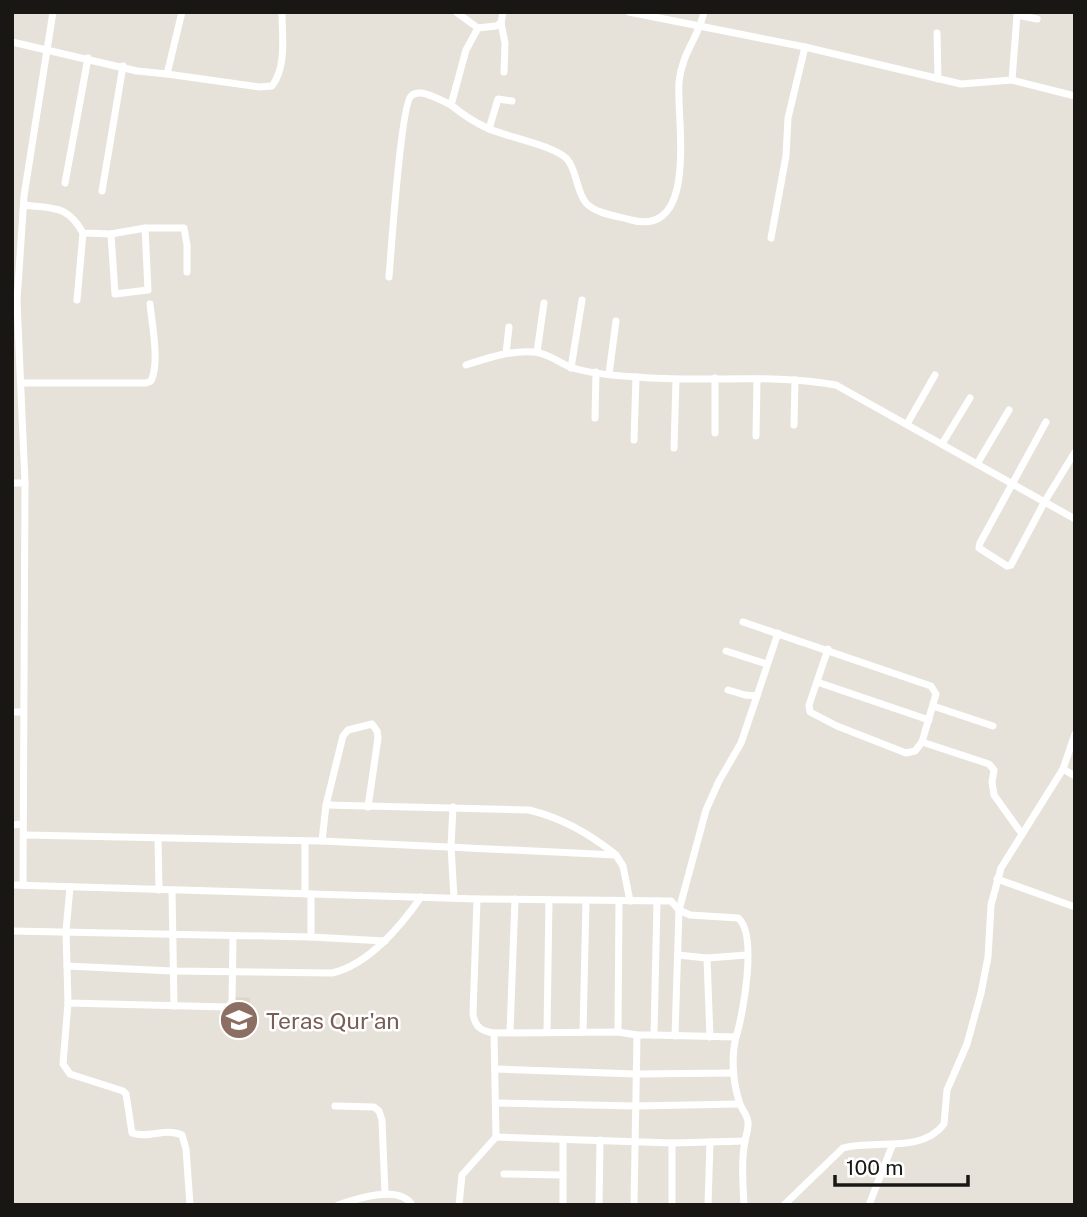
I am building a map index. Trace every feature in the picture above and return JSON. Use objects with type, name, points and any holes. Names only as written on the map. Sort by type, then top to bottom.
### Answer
[{"type":"street","points":[[23,885],[25,482],[22,383],[15,301],[27,174],[53,12]]},
{"type":"street","points":[[166,74],[183,12]]},
{"type":"street","points":[[12,42],[137,71],[259,87],[272,86],[280,67],[282,12]]},
{"type":"street","points":[[456,12],[478,28],[501,23]]},
{"type":"street","points":[[503,12],[501,23],[505,43],[504,72]]},
{"type":"street","points":[[629,12],[805,47],[938,79],[961,83],[1012,80],[1074,95]]},
{"type":"street","points":[[388,277],[406,106],[410,97],[415,94],[425,94],[451,105],[489,129],[542,146],[567,159],[587,204],[598,211],[642,223],[655,220],[675,199],[681,165],[679,83],[684,57],[701,27],[704,12]]},
{"type":"street","points":[[1012,80],[1017,15],[1037,19]]},
{"type":"street","points":[[451,105],[469,43],[478,28]]},
{"type":"street","points":[[937,33],[938,79]]},
{"type":"street","points":[[771,239],[786,156],[788,118],[805,47]]},
{"type":"street","points":[[65,183],[88,58]]},
{"type":"street","points":[[102,191],[122,66]]},
{"type":"street","points":[[489,129],[498,99],[512,101]]},
{"type":"street","points":[[12,198],[61,209],[75,218],[83,233],[77,300]]},
{"type":"street","points":[[83,233],[111,234],[145,228],[184,228],[187,272]]},
{"type":"street","points":[[111,234],[115,293],[148,290],[145,228]]},
{"type":"street","points":[[571,368],[582,300]]},
{"type":"street","points":[[537,352],[544,303]]},
{"type":"street","points":[[22,383],[151,381],[154,372],[150,304]]},
{"type":"street","points":[[609,374],[616,321]]},
{"type":"street","points":[[506,353],[509,327]]},
{"type":"street","points":[[466,365],[506,353],[537,352],[571,368],[609,374],[676,380],[795,380],[836,386],[1075,519]]},
{"type":"street","points":[[595,418],[596,372]]},
{"type":"street","points":[[907,424],[935,374]]},
{"type":"street","points":[[634,440],[636,377]]},
{"type":"street","points":[[715,378],[715,433]]},
{"type":"street","points":[[756,436],[757,379]]},
{"type":"street","points":[[674,448],[676,380]]},
{"type":"street","points":[[794,425],[795,380]]},
{"type":"street","points":[[943,444],[970,398]]},
{"type":"street","points":[[977,464],[1009,410]]},
{"type":"street","points":[[1046,422],[979,548],[1007,566],[1011,565],[1075,452]]},
{"type":"street","points":[[12,483],[25,482]]},
{"type":"street","points":[[12,527],[24,527]]},
{"type":"street","points":[[12,561],[23,561]]},
{"type":"street","points":[[12,597],[23,597]]},
{"type":"street","points":[[743,622],[828,649],[931,686],[936,694],[922,741],[915,751],[906,753],[810,712],[809,705],[828,649]]},
{"type":"street","points":[[675,1036],[679,910],[706,810],[741,743],[778,633]]},
{"type":"street","points":[[726,651],[767,664]]},
{"type":"street","points":[[817,682],[929,720]]},
{"type":"street","points":[[728,690],[757,696]]},
{"type":"street","points":[[933,706],[993,726]]},
{"type":"street","points":[[12,712],[23,712]]},
{"type":"street","points":[[322,841],[326,805],[343,736],[348,730],[372,724],[378,738],[368,807]]},
{"type":"street","points":[[784,1205],[844,1148],[854,1145],[892,1146],[929,1136],[944,1124],[947,1090],[967,1044],[981,993],[988,957],[991,905],[996,879],[1000,868],[1063,769],[1075,734]]},
{"type":"street","points":[[922,741],[989,764],[994,770],[994,795],[1022,834]]},
{"type":"street","points":[[1063,769],[1075,776]]},
{"type":"street","points":[[326,805],[529,810],[546,814],[588,833],[616,855],[623,866],[630,901]]},
{"type":"street","points":[[453,807],[451,846],[454,898]]},
{"type":"street","points":[[12,825],[23,824]]},
{"type":"street","points":[[24,835],[322,841],[616,855]]},
{"type":"street","points":[[158,838],[159,890]]},
{"type":"street","points":[[305,842],[311,937]]},
{"type":"street","points":[[996,879],[1075,907]]},
{"type":"street","points":[[12,885],[477,899],[671,901],[679,910],[690,915],[738,918],[745,927],[747,955],[743,1015],[736,1038],[733,1073],[739,1104],[749,1123],[745,1141],[744,1205]]},
{"type":"street","points":[[69,887],[66,931],[68,1003],[63,1064],[70,1074],[123,1090],[132,1133],[141,1136],[169,1131],[182,1135],[187,1149],[190,1205]]},
{"type":"street","points":[[172,890],[174,1006]]},
{"type":"street","points":[[67,966],[172,971],[343,971],[385,941],[405,920],[421,897]]},
{"type":"street","points":[[477,899],[473,1014],[478,1027],[483,1031],[618,1032],[736,1038]]},
{"type":"street","points":[[510,1032],[515,899]]},
{"type":"street","points":[[547,1032],[549,900]]},
{"type":"street","points":[[583,1032],[586,901]]},
{"type":"street","points":[[618,1032],[619,901]]},
{"type":"street","points":[[654,1035],[657,901]]},
{"type":"street","points":[[12,930],[385,941]]},
{"type":"street","points":[[68,1003],[228,1007],[232,1002],[233,936]]},
{"type":"street","points":[[678,955],[707,958],[747,955]]},
{"type":"street","points":[[707,958],[710,1037]]},
{"type":"street","points":[[459,1205],[462,1175],[496,1138],[494,1033]]},
{"type":"street","points":[[634,1205],[637,1035]]},
{"type":"street","points":[[495,1069],[636,1074],[733,1073]]},
{"type":"street","points":[[496,1104],[739,1104]]},
{"type":"street","points":[[335,1106],[374,1107],[379,1111],[382,1120],[386,1194]]},
{"type":"street","points":[[496,1138],[672,1143],[745,1141]]},
{"type":"street","points":[[563,1140],[563,1205]]},
{"type":"street","points":[[599,1205],[600,1140]]},
{"type":"street","points":[[708,1205],[710,1142]]},
{"type":"street","points":[[671,1205],[672,1143]]},
{"type":"street","points":[[869,1205],[892,1146]]},
{"type":"street","points":[[504,1174],[563,1175]]},
{"type":"street","points":[[338,1205],[386,1194],[403,1196],[412,1205]]},
{"type":"shaded area","points":[[234,997],[250,998],[249,1031],[232,1031]]},
{"type":"place","name":"Teras Qur'an","points":[[239,1020]]}]
